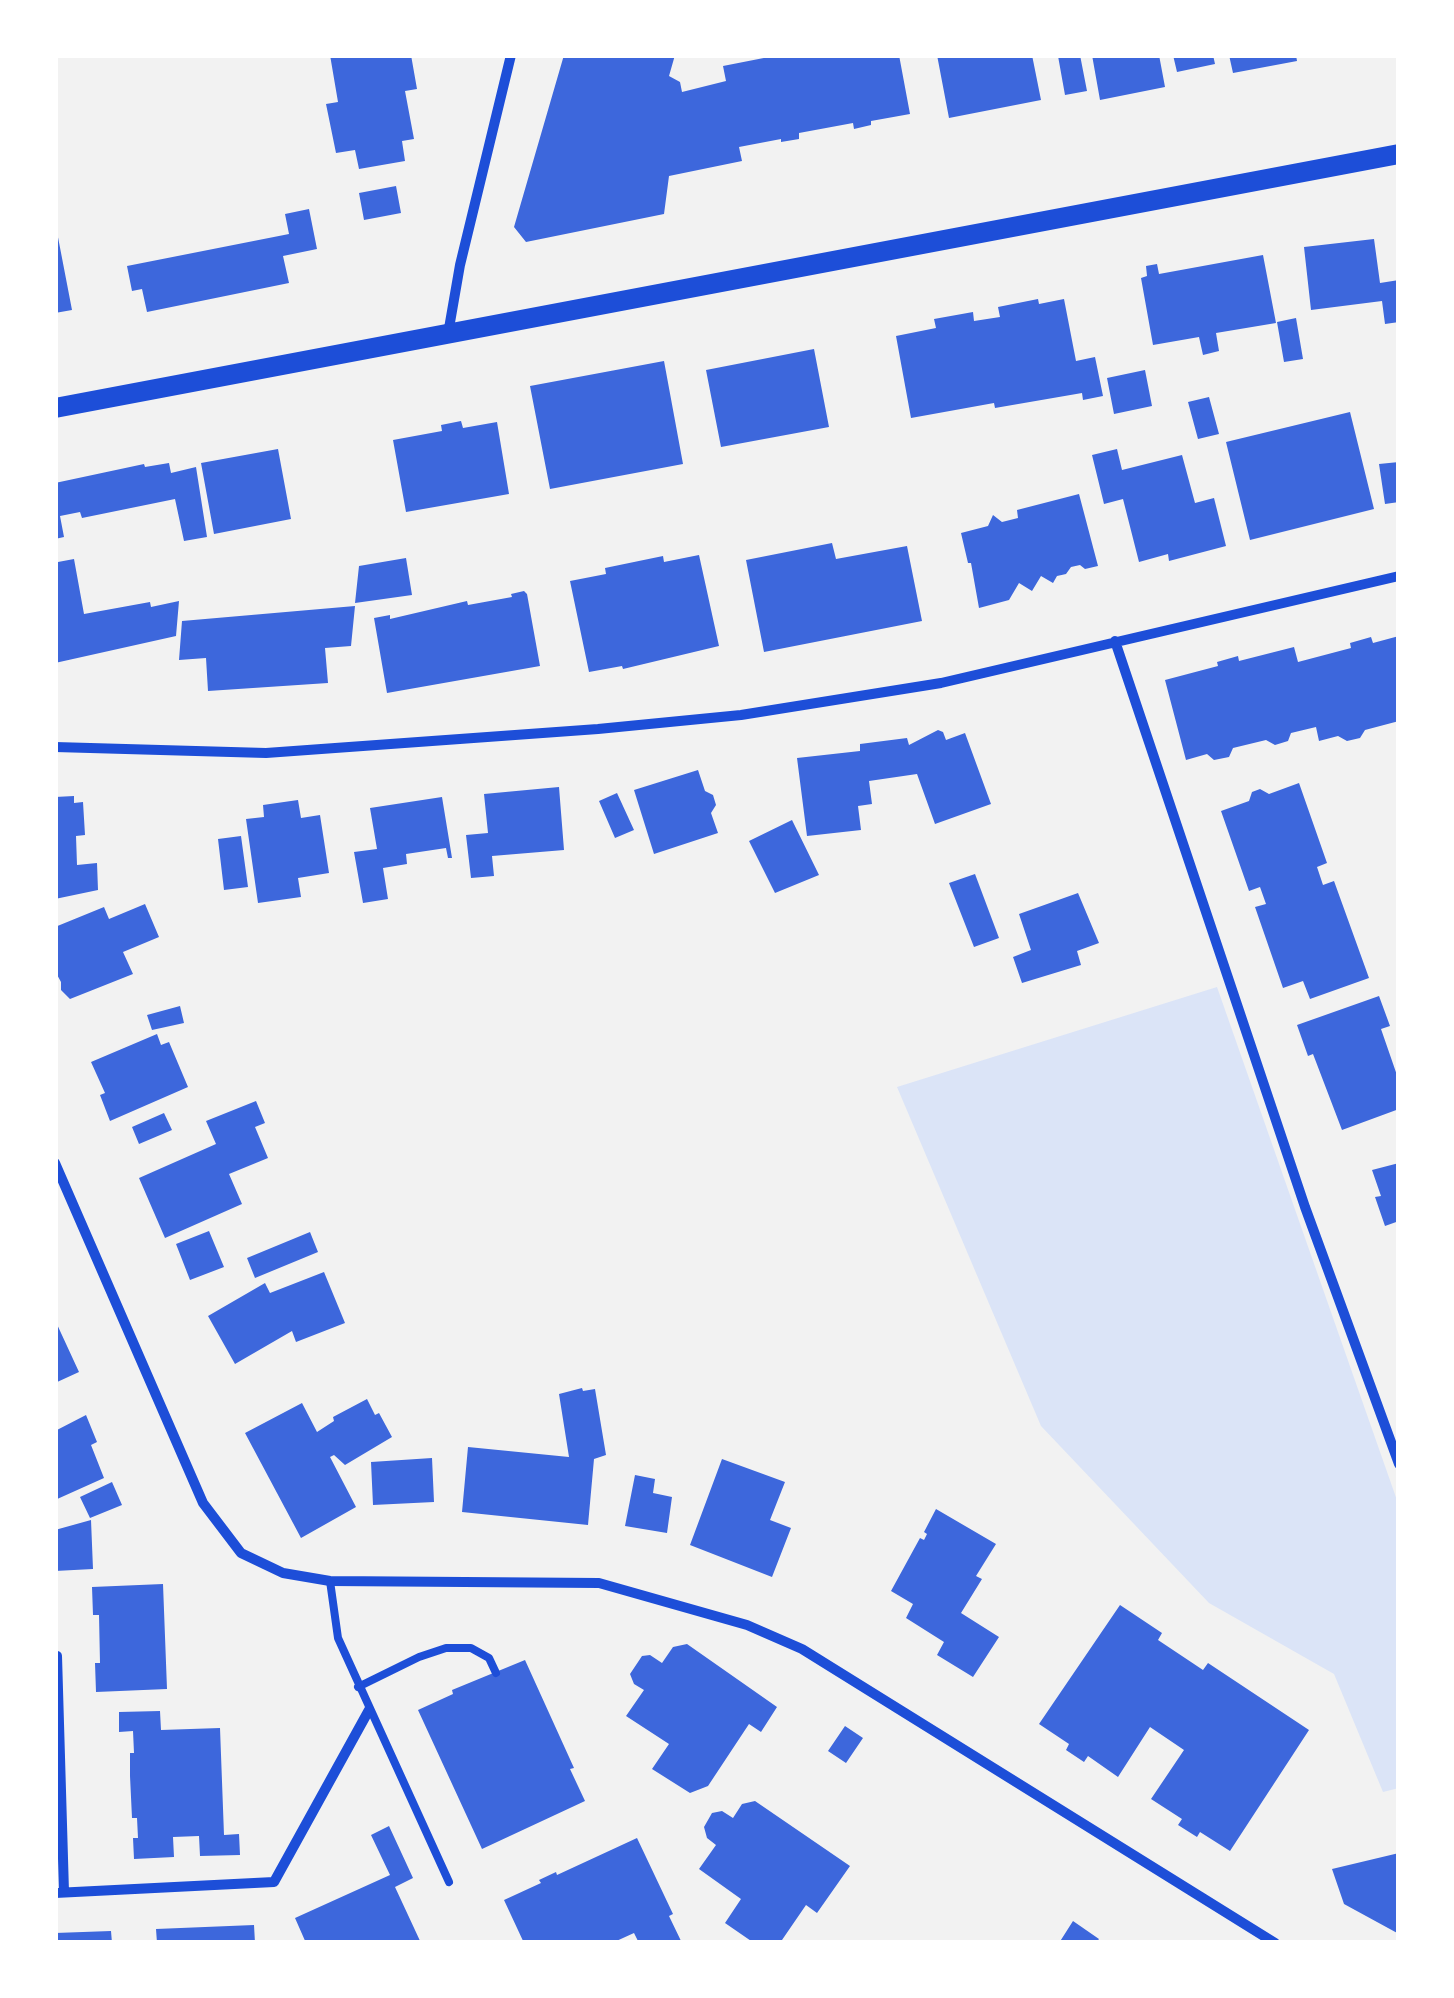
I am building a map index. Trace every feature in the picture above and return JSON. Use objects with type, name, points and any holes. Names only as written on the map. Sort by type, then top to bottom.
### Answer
[{"type":"main road","points":[[55,408],[1399,154]]},
{"type":"street","points":[[448,334],[460,265],[512,55]]},
{"type":"street","points":[[55,748],[266,753],[741,715],[941,683],[1399,576]]},
{"type":"street","points":[[1115,642],[1305,1207],[1399,1464]]},
{"type":"street","points":[[55,1162],[203,1503],[241,1553],[282,1573],[330,1581],[599,1583],[747,1624],[802,1649],[1274,1943]]},
{"type":"street","points":[[57,1656],[59,1892],[274,1882],[369,1710]]},
{"type":"lane","points":[[330,1581],[338,1638],[449,1882]]},
{"type":"lane","points":[[358,1687],[420,1656],[446,1648],[471,1648],[488,1658],[496,1673]]},
{"type":"shaded area","points":[[1217,987],[1399,1506],[1399,1788],[1383,1792],[1334,1674],[1209,1603],[1041,1426],[897,1087]]},
{"type":"building","points":[[330,55],[411,55],[417,89],[405,91],[414,139],[402,141],[405,161],[359,169],[355,150],[336,153],[326,104],[338,102]]},
{"type":"building","points":[[564,55],[675,55],[669,76],[680,82],[682,92],[726,81],[723,66],[779,55],[899,55],[910,114],[871,121],[871,125],[854,129],[853,123],[799,133],[799,139],[739,147],[742,161],[669,176],[664,214],[526,242],[514,227]]},
{"type":"building","points":[[937,55],[1032,55],[1041,100],[949,118]]},
{"type":"building","points":[[1080,55],[1087,91],[1065,95],[1058,56]]},
{"type":"building","points":[[1092,55],[1159,55],[1165,87],[1100,100]]},
{"type":"building","points":[[1173,55],[1213,55],[1215,64],[1177,72]]},
{"type":"building","points":[[1229,55],[1296,55],[1297,61],[1233,73]]},
{"type":"building","points":[[396,186],[401,213],[364,220],[359,193]]},
{"type":"building","points":[[309,209],[317,249],[283,256],[289,283],[147,312],[142,289],[132,291],[127,266],[289,234],[285,214]]},
{"type":"building","points":[[55,233],[72,310],[55,313]]},
{"type":"building","points":[[1374,239],[1380,283],[1399,280],[1399,322],[1385,324],[1382,301],[1311,310],[1304,247]]},
{"type":"building","points":[[1263,255],[1276,323],[1216,333],[1219,351],[1203,355],[1199,337],[1153,345],[1141,278],[1147,276],[1146,266],[1157,264],[1159,274]]},
{"type":"building","points":[[1038,299],[1039,304],[1064,299],[1076,361],[1095,357],[1103,396],[1083,400],[1082,393],[995,408],[994,403],[911,418],[896,336],[936,328],[934,319],[973,312],[974,321],[1000,317],[998,307]]},
{"type":"building","points":[[1296,318],[1303,359],[1284,362],[1277,322]]},
{"type":"building","points":[[814,349],[829,427],[721,447],[706,370]]},
{"type":"building","points":[[664,361],[683,464],[550,489],[530,386]]},
{"type":"building","points":[[1145,370],[1152,406],[1114,414],[1107,378]]},
{"type":"building","points":[[1209,397],[1219,434],[1198,439],[1188,402]]},
{"type":"building","points":[[1350,412],[1374,509],[1250,540],[1226,442]]},
{"type":"building","points":[[461,421],[463,428],[497,422],[509,494],[406,512],[393,440],[442,431],[441,425]]},
{"type":"building","points":[[278,449],[291,519],[214,534],[201,463]]},
{"type":"building","points":[[1117,449],[1122,470],[1182,455],[1195,503],[1214,498],[1226,546],[1169,561],[1168,554],[1139,562],[1123,499],[1104,504],[1092,455]]},
{"type":"building","points":[[1399,462],[1399,502],[1385,504],[1379,464]]},
{"type":"building","points":[[169,463],[171,473],[196,467],[207,537],[184,541],[175,499],[82,518],[80,512],[60,516],[64,537],[55,539],[55,483],[144,464],[145,467]]},
{"type":"building","points":[[1079,494],[1098,566],[1071,567],[1053,583],[1041,576],[1032,591],[1019,583],[1009,600],[979,608],[961,533],[988,526],[993,515],[1002,522],[1018,518],[1017,510]]},
{"type":"building","points":[[832,543],[836,559],[907,546],[922,621],[764,652],[746,560]]},
{"type":"building","points":[[55,554],[58,562],[74,559],[84,614],[179,601],[176,636],[55,663]]},
{"type":"building","points":[[699,555],[719,646],[623,669],[622,666],[589,672],[570,581],[606,574],[605,568],[663,556],[664,562]]},
{"type":"building","points":[[406,558],[412,595],[355,603],[359,566]]},
{"type":"building","points":[[524,591],[540,666],[387,693],[374,618],[390,615],[390,619],[467,601],[468,605]]},
{"type":"building","points":[[355,606],[351,646],[325,648],[328,683],[208,691],[206,658],[179,660],[182,621]]},
{"type":"building","points":[[1399,636],[1399,721],[1365,730],[1360,738],[1347,741],[1338,736],[1319,741],[1316,727],[1291,733],[1288,741],[1275,745],[1266,740],[1233,748],[1229,757],[1214,760],[1207,754],[1186,760],[1165,680],[1218,666],[1217,662],[1238,656],[1239,661],[1294,647],[1298,662],[1351,648],[1350,643],[1371,637],[1373,643]]},
{"type":"building","points":[[938,730],[946,740],[965,733],[991,804],[935,824],[917,774],[869,781],[872,804],[858,806],[861,830],[807,836],[797,758],[860,751],[860,744],[907,738],[909,745]]},
{"type":"building","points":[[698,770],[705,791],[713,795],[716,805],[711,813],[718,833],[654,854],[634,790]]},
{"type":"building","points":[[1299,783],[1327,863],[1317,867],[1323,885],[1334,881],[1369,978],[1310,999],[1303,981],[1283,988],[1255,907],[1266,904],[1260,887],[1249,891],[1221,811],[1249,801],[1252,792],[1260,789],[1269,794]]},
{"type":"building","points":[[559,787],[564,850],[492,856],[494,876],[471,878],[466,835],[488,833],[484,794]]},
{"type":"building","points":[[617,793],[634,830],[615,838],[599,801]]},
{"type":"building","points":[[74,796],[74,803],[83,802],[85,835],[76,836],[77,865],[97,863],[98,890],[55,899],[55,797]]},
{"type":"building","points":[[442,797],[452,858],[448,858],[446,848],[406,854],[407,864],[383,868],[388,899],[363,903],[354,852],[377,849],[370,808]]},
{"type":"building","points":[[298,800],[301,818],[320,815],[329,873],[298,878],[301,897],[258,903],[246,819],[264,817],[263,805]]},
{"type":"building","points":[[792,820],[819,875],[775,893],[749,841]]},
{"type":"building","points":[[241,836],[248,887],[224,890],[218,839]]},
{"type":"building","points":[[975,874],[999,938],[974,947],[949,883]]},
{"type":"building","points":[[1078,893],[1099,943],[1077,951],[1081,965],[1022,983],[1013,957],[1031,950],[1019,914]]},
{"type":"building","points":[[145,904],[159,937],[123,952],[133,974],[70,999],[61,990],[55,971],[55,927],[104,907],[109,919]]},
{"type":"building","points":[[1379,996],[1390,1026],[1381,1029],[1399,1081],[1399,1109],[1342,1130],[1313,1054],[1308,1056],[1297,1025]]},
{"type":"building","points":[[180,1006],[184,1023],[152,1030],[147,1015]]},
{"type":"building","points":[[157,1034],[161,1045],[169,1042],[188,1087],[110,1121],[100,1095],[105,1093],[91,1062]]},
{"type":"building","points":[[256,1101],[265,1123],[255,1127],[268,1158],[229,1174],[242,1204],[165,1238],[139,1178],[216,1144],[206,1121]]},
{"type":"building","points":[[164,1113],[172,1130],[139,1144],[132,1127]]},
{"type":"building","points":[[1399,1163],[1399,1221],[1385,1226],[1375,1197],[1381,1196],[1372,1170]]},
{"type":"building","points":[[209,1231],[224,1267],[190,1280],[176,1244]]},
{"type":"building","points":[[310,1232],[318,1252],[255,1278],[247,1258]]},
{"type":"building","points":[[324,1272],[345,1323],[296,1342],[292,1331],[235,1364],[208,1316],[265,1283],[270,1293]]},
{"type":"building","points":[[55,1320],[79,1372],[55,1383]]},
{"type":"building","points":[[595,1389],[606,1455],[594,1459],[588,1525],[462,1512],[468,1447],[569,1457],[559,1394]]},
{"type":"building","points":[[367,1399],[392,1437],[345,1465],[334,1455],[330,1457],[356,1507],[301,1538],[245,1433],[302,1403],[317,1432],[334,1421],[333,1417]]},
{"type":"building","points":[[86,1415],[97,1442],[91,1445],[104,1478],[55,1500],[55,1431]]},
{"type":"building","points":[[432,1458],[434,1502],[373,1505],[371,1462]]},
{"type":"building","points":[[722,1459],[785,1482],[770,1520],[791,1528],[772,1577],[690,1545]]},
{"type":"building","points":[[635,1475],[655,1479],[653,1493],[672,1497],[667,1533],[625,1526]]},
{"type":"building","points":[[112,1482],[122,1505],[90,1518],[80,1497]]},
{"type":"building","points":[[936,1509],[996,1544],[976,1576],[982,1579],[961,1613],[999,1637],[973,1677],[937,1655],[944,1642],[906,1618],[913,1604],[891,1591],[920,1538],[924,1540]]},
{"type":"building","points":[[91,1520],[93,1569],[55,1571],[55,1530]]},
{"type":"building","points":[[163,1584],[167,1689],[96,1692],[99,1615],[93,1615],[92,1587]]},
{"type":"building","points":[[1120,1605],[1162,1633],[1158,1640],[1203,1670],[1208,1663],[1309,1730],[1230,1851],[1200,1832],[1197,1837],[1178,1825],[1182,1819],[1151,1799],[1184,1750],[1150,1727],[1118,1777],[1088,1756],[1084,1762],[1066,1750],[1069,1744],[1039,1724]]},
{"type":"building","points":[[687,1644],[777,1707],[761,1732],[749,1724],[708,1786],[690,1793],[652,1769],[669,1744],[626,1716],[644,1690],[634,1684],[630,1674],[642,1656],[650,1655],[662,1663],[673,1647]]},
{"type":"building","points":[[525,1660],[585,1801],[482,1849],[418,1710],[453,1694],[452,1690]]},
{"type":"building","points":[[160,1711],[161,1730],[220,1728],[224,1835],[239,1834],[240,1855],[200,1856],[199,1836],[173,1837],[174,1857],[134,1859],[133,1838],[138,1838],[137,1818],[132,1818],[130,1776],[133,1731],[119,1732],[119,1712]]},
{"type":"building","points":[[845,1726],[863,1738],[846,1763],[828,1751]]},
{"type":"building","points":[[755,1801],[850,1866],[817,1913],[806,1905],[776,1943],[754,1943],[725,1923],[741,1899],[699,1869],[716,1845],[707,1838],[704,1827],[712,1813],[722,1811],[733,1818],[742,1804]]},
{"type":"building","points":[[389,1826],[413,1878],[395,1887],[421,1943],[306,1943],[295,1918],[390,1875],[371,1835]]},
{"type":"building","points":[[637,1838],[673,1914],[669,1916],[682,1943],[639,1943],[634,1933],[612,1943],[524,1943],[504,1900],[556,1872],[557,1875]]},
{"type":"building","points":[[1399,1853],[1399,1934],[1344,1904],[1332,1869]]},
{"type":"building","points":[[1073,1921],[1099,1939],[1096,1943],[1059,1943]]},
{"type":"building","points":[[254,1925],[255,1943],[157,1943],[156,1929]]},
{"type":"building","points":[[111,1931],[112,1943],[55,1943],[55,1933]]}]
